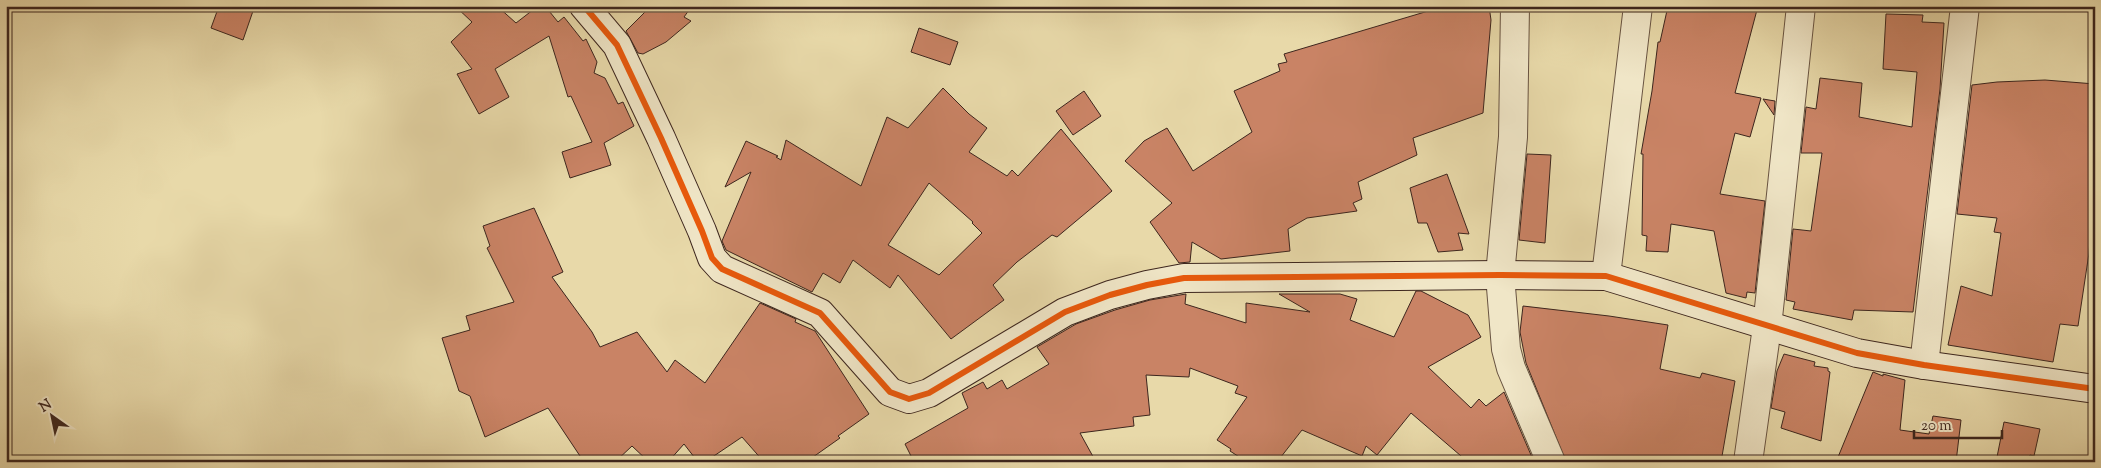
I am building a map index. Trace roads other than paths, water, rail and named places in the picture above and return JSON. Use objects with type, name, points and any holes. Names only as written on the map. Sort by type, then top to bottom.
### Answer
[{"type":"street","points":[[584,6],[617,45],[661,138],[712,258],[722,270],[820,314],[890,392],[909,399],[928,393],[1065,312],[1110,295],[1147,285],[1184,278],[1500,275],[1606,276],[1767,327],[1857,353],[2095,388]]},
{"type":"street","points":[[1515,6],[1513,137],[1500,275],[1506,349],[1511,368],[1551,462]]},
{"type":"street","points":[[1606,276],[1638,6]]},
{"type":"street","points":[[1748,462],[1767,327],[1802,6]]},
{"type":"street","points":[[1924,364],[1965,6]]}]
